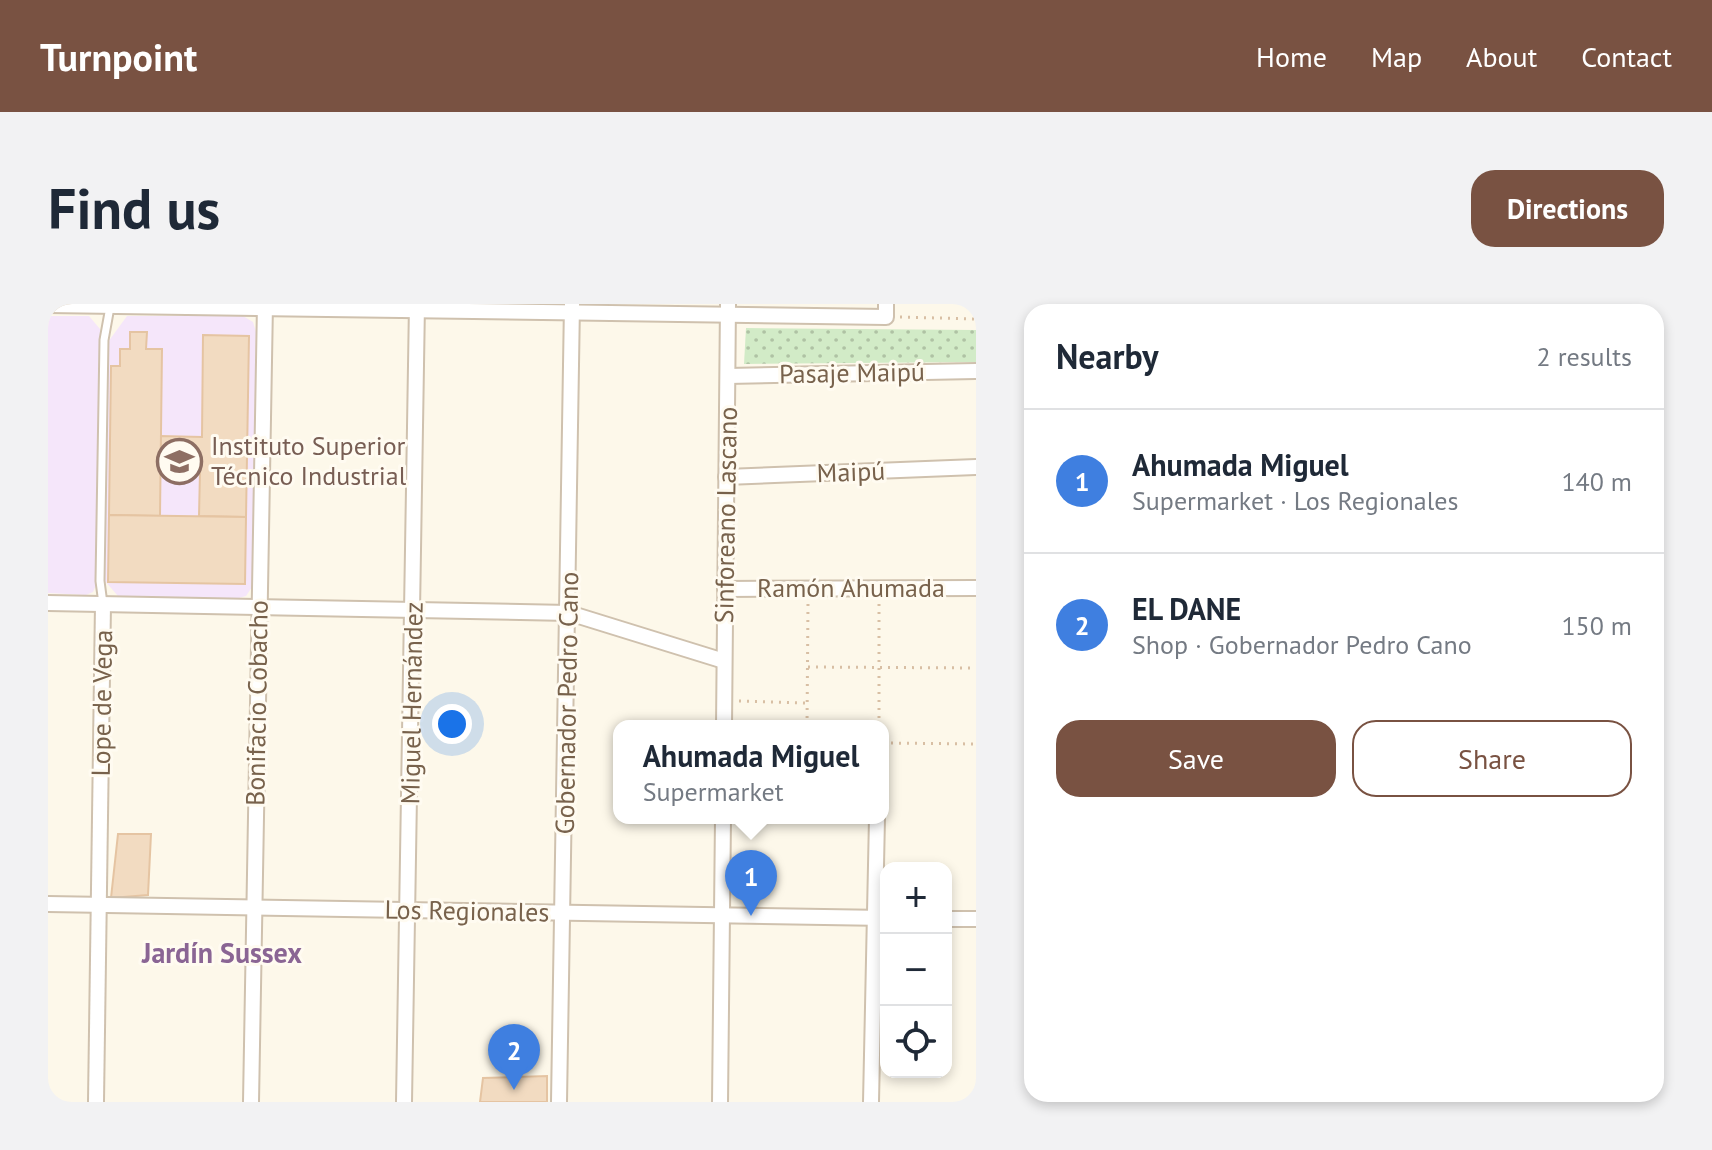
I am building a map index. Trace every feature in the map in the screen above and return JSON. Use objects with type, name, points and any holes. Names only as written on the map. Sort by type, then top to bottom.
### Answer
[{"type":"street","points":[[48,305],[886,310]]},
{"type":"street","name":"Bonifacio Cobacho","points":[[251,1102],[265,306]]},
{"type":"street","name":"Miguel Hernández","points":[[404,1102],[417,307]]},
{"type":"street","name":"Gobernador Pedro Cano","points":[[559,1102],[572,308]]},
{"type":"street","name":"Sinforeano Lascano","points":[[724,720],[728,309]]},
{"type":"street","name":"Pasaje Maipú","points":[[728,376],[976,371]]},
{"type":"street","name":"Maipú","points":[[726,477],[976,467]]},
{"type":"street","name":"Ramón Ahumada","points":[[725,589],[976,588]]},
{"type":"street","points":[[48,603],[569,613],[724,661]]},
{"type":"street","name":"Lope de Vega","points":[[96,1102],[103,604]]},
{"type":"street","points":[[720,1102],[723,824]]},
{"type":"street","points":[[877,824],[880,893]]},
{"type":"street","name":"Los Regionales","points":[[48,904],[880,918]]},
{"type":"street","points":[[952,919],[976,919]]},
{"type":"street","points":[[871,1102],[880,934]]},
{"type":"lane","name":"Lope de Vega","points":[[103,604],[100,581],[104,340],[110,305]]},
{"type":"path","points":[[886,310],[976,319]]},
{"type":"path","points":[[807,720],[808,588]]},
{"type":"path","points":[[879,720],[880,588]]},
{"type":"path","points":[[808,667],[976,668]]},
{"type":"path","points":[[724,701],[807,703]]},
{"type":"path","points":[[889,743],[976,744]]},
{"type":"shaded area","points":[[48,316],[89,316],[100,329],[97,583],[93,592],[86,595],[48,593]]},
{"type":"shaded area","name":"Instituto Superior Técnico Industrial","points":[[127,316],[243,316],[253,322],[256,332],[252,587],[246,596],[235,599],[118,596],[105,581],[108,342]]},
{"type":"green space","points":[[746,328],[976,330],[976,362],[744,364]]},
{"type":"building","points":[[130,332],[147,332],[146,349],[162,349],[160,516],[109,515],[111,366],[120,366],[120,349],[130,349]]},
{"type":"building","points":[[203,335],[249,336],[246,517],[199,516],[200,471],[161,471],[161,436],[202,437]]},
{"type":"building","points":[[109,515],[246,517],[245,584],[108,582]]},
{"type":"building","points":[[118,834],[151,834],[148,895],[111,898]]},
{"type":"building","points":[[547,1076],[547,1102],[480,1102],[483,1078]]},
{"type":"place","name":"Instituto Superior Técnico Industrial","points":[[180,461]]},
{"type":"place","name":"Ahumada Miguel","points":[[751,916]]},
{"type":"place","name":"EL DANE","points":[[514,1090]]},
{"type":"district","name":"Jardín Sussex","points":[[222,953]]}]
